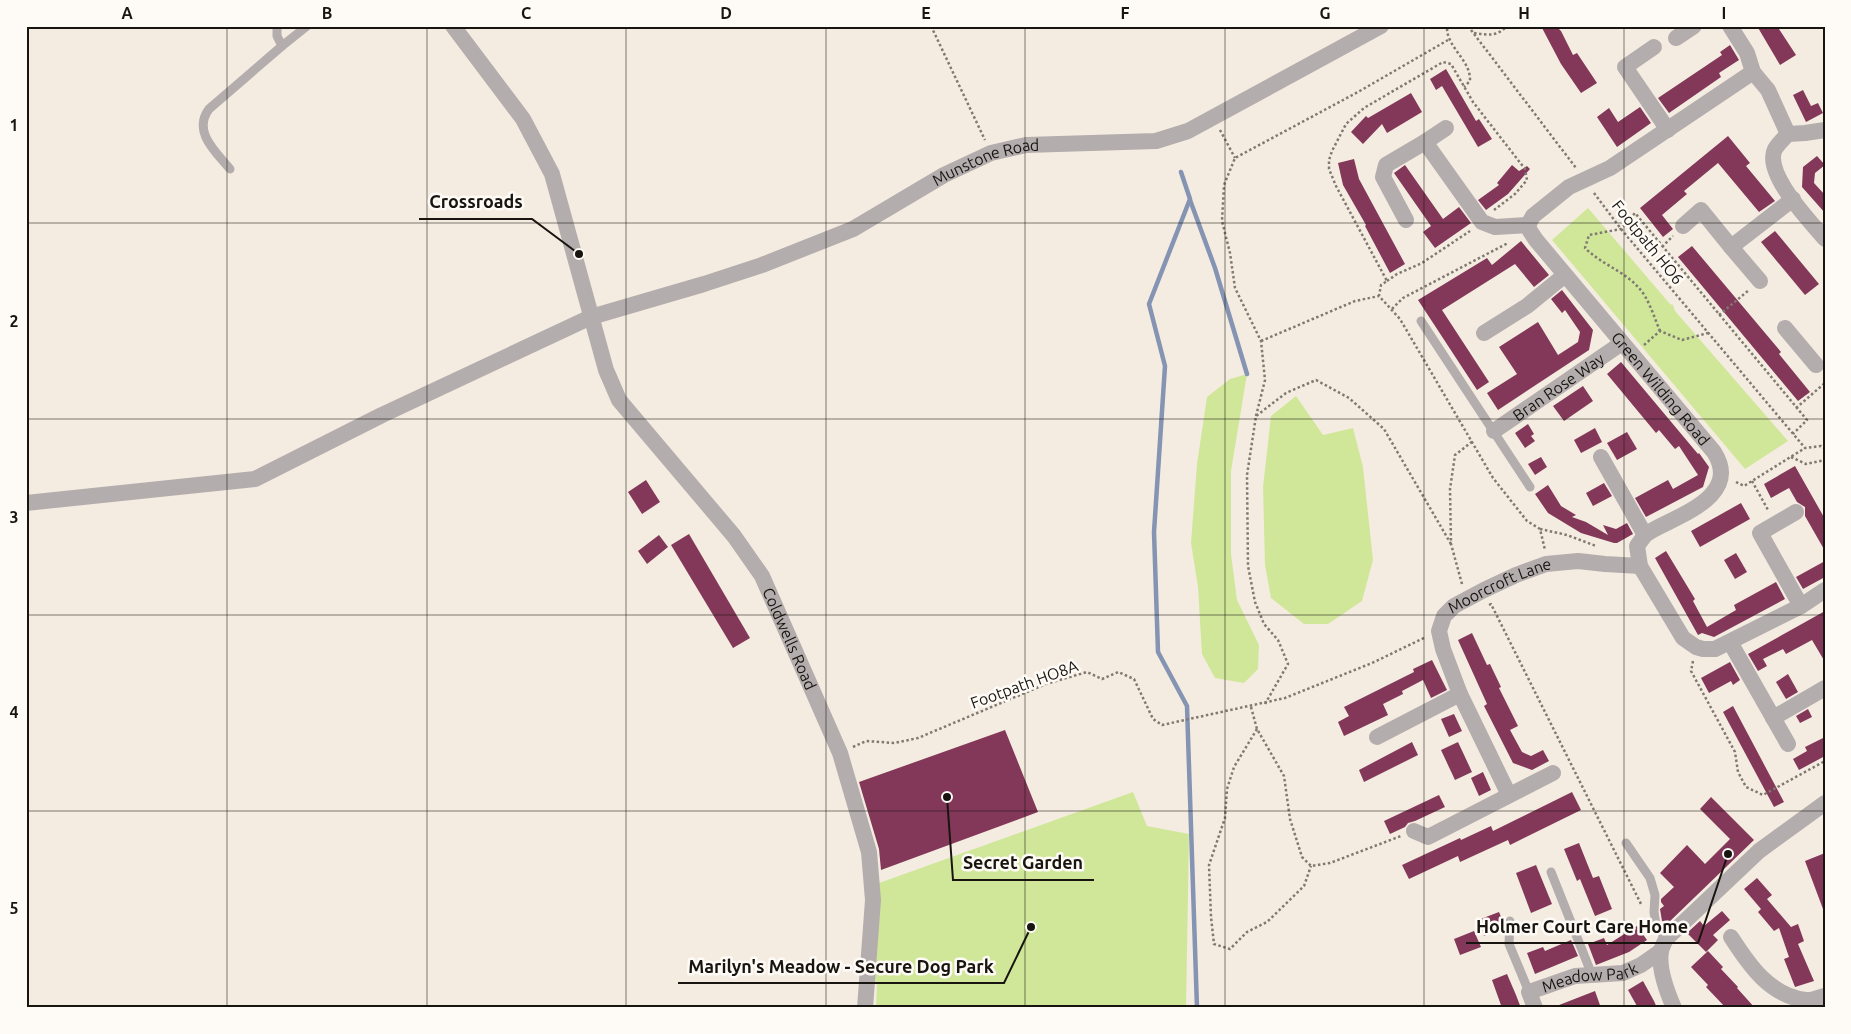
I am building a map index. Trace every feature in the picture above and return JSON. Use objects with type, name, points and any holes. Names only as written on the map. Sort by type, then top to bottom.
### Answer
[{"type":"street","name":"Coldwells Road","points":[[453,26],[524,120],[552,174],[606,370],[619,400],[734,536],[762,576],[840,753],[869,852],[873,900],[865,1008]]},
{"type":"street","name":"Munstone Road","points":[[26,503],[255,480],[382,415],[591,317],[762,265],[853,229],[944,175],[991,152],[1026,145],[1156,141],[1188,131],[1381,26]]},
{"type":"street","points":[[1676,38],[1694,26]]},
{"type":"street","points":[[1730,26],[1747,53],[1754,72],[1768,90],[1788,134]]},
{"type":"street","points":[[1654,47],[1625,67],[1668,130]]},
{"type":"street","points":[[1425,142],[1482,222],[1495,227],[1529,228],[1533,216],[1569,187],[1610,168],[1754,72]]},
{"type":"street","points":[[1406,220],[1383,177],[1386,165],[1446,128]]},
{"type":"street","points":[[1825,130],[1788,134],[1774,150],[1773,166],[1780,182],[1825,239]]},
{"type":"street","points":[[1731,247],[1793,199]]},
{"type":"street","points":[[1683,226],[1701,210],[1760,281]]},
{"type":"street","name":"Green Wilding Road","points":[[1529,228],[1565,275],[1714,452],[1720,462],[1722,474]]},
{"type":"street","points":[[1484,333],[1527,306],[1565,275]]},
{"type":"street","points":[[1785,328],[1822,365]]},
{"type":"street","name":"Bran Rose Way","points":[[1494,431],[1622,343]]},
{"type":"street","points":[[1601,457],[1645,535]]},
{"type":"street","points":[[1722,474],[1717,488],[1706,501],[1645,535],[1637,546],[1640,566],[1683,638],[1696,647],[1715,649],[1801,606],[1825,590]]},
{"type":"street","points":[[1796,512],[1760,533],[1801,606]]},
{"type":"street","name":"Moorcroft Lane","points":[[1509,795],[1460,694],[1443,649],[1439,631],[1444,616],[1454,606],[1516,575],[1546,564],[1578,561],[1640,566]]},
{"type":"street","points":[[1730,642],[1788,744]]},
{"type":"street","points":[[1773,718],[1825,688]]},
{"type":"street","points":[[1377,737],[1460,694]]},
{"type":"street","points":[[1414,831],[1428,837],[1553,773]]},
{"type":"street","name":"Meadow Park","points":[[1535,1008],[1529,992],[1575,976],[1623,973],[1641,965],[1664,945],[1759,851],[1825,803]]},
{"type":"street","points":[[1731,938],[1756,972],[1772,986],[1807,1004],[1825,996]]},
{"type":"street","points":[[1664,945],[1664,976],[1668,995],[1674,1008]]},
{"type":"lane","points":[[277,26],[277,36],[282,46]]},
{"type":"lane","points":[[230,169],[206,141],[203,131],[203,117],[307,26]]},
{"type":"lane","points":[[1421,321],[1530,487]]},
{"type":"lane","points":[[1626,843],[1650,878],[1655,895],[1656,925],[1664,945]]},
{"type":"lane","points":[[1551,872],[1592,976]]},
{"type":"lane","points":[[1510,921],[1509,944],[1529,992]]},
{"type":"path","points":[[931,26],[991,152]]},
{"type":"path","points":[[1452,26],[1446,30],[1448,40],[1455,48],[1470,74],[1470,81],[1464,86]]},
{"type":"path","name":"Footpath HO6","points":[[1468,26],[1621,229],[1804,448]]},
{"type":"path","points":[[1472,32],[1494,35],[1507,26]]},
{"type":"path","points":[[1265,704],[1288,664],[1278,640],[1264,624],[1255,602],[1248,566],[1247,475],[1256,416],[1265,380],[1262,341],[1235,288],[1230,253],[1222,221],[1224,185],[1235,158],[1358,92],[1448,40]]},
{"type":"path","points":[[1379,296],[1381,285],[1387,281],[1397,274],[1422,263],[1490,217],[1495,208],[1515,194],[1527,180],[1525,169],[1473,102],[1451,64],[1443,62],[1364,108],[1346,124],[1332,151],[1329,169],[1336,186],[1387,281]]},
{"type":"path","points":[[1213,118],[1235,158]]},
{"type":"path","points":[[1708,333],[1682,340],[1660,331],[1638,286],[1585,248],[1589,234],[1621,229],[1634,213],[1807,420],[1793,434]]},
{"type":"path","points":[[1392,309],[1403,298],[1529,228]]},
{"type":"path","points":[[1719,316],[1760,281]]},
{"type":"path","points":[[1262,341],[1355,302],[1379,296]]},
{"type":"path","points":[[1379,296],[1400,319],[1493,478],[1527,522],[1597,546]]},
{"type":"path","points":[[1632,356],[1660,331]]},
{"type":"path","points":[[1256,416],[1286,393],[1316,380],[1349,398],[1384,429],[1450,544],[1467,600]]},
{"type":"path","points":[[1796,408],[1825,383]]},
{"type":"path","points":[[1450,544],[1450,489],[1455,455],[1472,441]]},
{"type":"path","points":[[1722,474],[1744,486],[1804,448],[1821,446],[1825,449]]},
{"type":"path","points":[[1790,457],[1806,464],[1825,460]]},
{"type":"path","points":[[1752,481],[1775,524]]},
{"type":"path","points":[[1540,528],[1546,564]]},
{"type":"path","points":[[1696,647],[1691,671],[1735,752],[1738,772],[1746,787],[1763,795],[1825,761]]},
{"type":"path","name":"Footpath HO8A","points":[[840,753],[866,741],[894,743],[918,738],[1046,684],[1087,672],[1102,679],[1118,672],[1134,679],[1153,719],[1162,725],[1191,718]]},
{"type":"path","points":[[1251,706],[1258,729],[1284,776],[1290,819],[1302,856],[1311,866]]},
{"type":"path","points":[[1258,729],[1234,767],[1226,790],[1225,818],[1209,865],[1214,944],[1230,949],[1247,932],[1268,922],[1304,886],[1311,866]]},
{"type":"path","points":[[1311,866],[1330,863],[1414,831]]},
{"type":"green space","points":[[1588,208],[1788,441],[1745,469],[1552,240]]},
{"type":"green space","points":[[1247,374],[1231,471],[1231,554],[1237,600],[1259,645],[1258,669],[1244,683],[1215,678],[1202,654],[1198,587],[1191,543],[1197,464],[1207,397],[1230,379]]},
{"type":"green space","points":[[1296,396],[1323,435],[1353,428],[1363,467],[1373,560],[1362,601],[1328,624],[1304,624],[1271,598],[1265,565],[1263,487],[1271,416]]},
{"type":"green space","points":[[1133,792],[1147,826],[1189,834],[1186,1008],[876,1008],[877,985],[871,972],[879,883]]},
{"type":"building","points":[[1541,26],[1556,26],[1561,31],[1573,55],[1577,53],[1597,83],[1581,93],[1561,64]]},
{"type":"building","points":[[1757,26],[1777,26],[1796,55],[1780,65]]},
{"type":"building","points":[[1730,45],[1739,60],[1719,73],[1721,77],[1669,113],[1658,98],[1722,55],[1720,52]]},
{"type":"building","points":[[1446,69],[1476,121],[1479,119],[1492,139],[1478,147],[1442,86],[1436,90],[1430,79]]},
{"type":"building","points":[[1803,90],[1811,106],[1818,103],[1823,113],[1806,122],[1793,95]]},
{"type":"building","points":[[1411,93],[1422,112],[1387,133],[1382,124],[1363,144],[1351,132],[1366,116],[1368,118]]},
{"type":"building","points":[[1640,107],[1651,123],[1617,147],[1597,117],[1609,108],[1618,122]]},
{"type":"building","points":[[1728,136],[1750,163],[1746,166],[1775,201],[1759,212],[1718,163],[1684,191],[1687,194],[1662,215],[1673,229],[1663,237],[1640,208]]},
{"type":"building","points":[[1817,156],[1825,165],[1815,173],[1814,183],[1825,195],[1825,213],[1802,187],[1803,167]]},
{"type":"building","points":[[1354,159],[1359,179],[1405,264],[1390,273],[1343,185],[1338,163]]},
{"type":"building","points":[[1405,165],[1443,219],[1459,207],[1471,223],[1435,248],[1423,232],[1431,226],[1394,173]]},
{"type":"building","points":[[1512,165],[1519,171],[1527,166],[1530,169],[1508,194],[1486,210],[1478,200],[1499,185],[1497,183]]},
{"type":"building","points":[[1775,231],[1819,284],[1805,295],[1761,242]]},
{"type":"building","points":[[1521,241],[1549,275],[1534,287],[1515,264],[1442,310],[1489,382],[1477,390],[1418,300],[1487,258],[1492,265]]},
{"type":"building","points":[[1692,246],[1781,352],[1779,354],[1810,392],[1798,401],[1678,257]]},
{"type":"building","points":[[1562,290],[1593,330],[1589,350],[1498,410],[1487,393],[1517,374],[1499,347],[1538,322],[1558,355],[1578,342],[1580,332],[1565,310],[1562,313],[1551,299]]},
{"type":"building","points":[[1621,362],[1709,467],[1703,487],[1646,517],[1635,498],[1668,480],[1673,489],[1698,475],[1679,446],[1675,449],[1659,430],[1656,433],[1607,374]]},
{"type":"building","points":[[1583,386],[1593,401],[1564,421],[1553,406]]},
{"type":"building","points":[[1528,424],[1534,434],[1531,436],[1535,441],[1525,448],[1515,433]]},
{"type":"building","points":[[1595,428],[1602,442],[1581,453],[1574,440]]},
{"type":"building","points":[[1627,432],[1637,449],[1617,460],[1607,443]]},
{"type":"building","points":[[1541,457],[1547,467],[1535,475],[1528,464]]},
{"type":"building","points":[[1795,466],[1825,519],[1825,551],[1805,516],[1805,507],[1797,502],[1789,488],[1771,498],[1764,484]]},
{"type":"building","points":[[646,480],[660,502],[642,514],[628,492]]},
{"type":"building","points":[[1604,483],[1612,496],[1593,506],[1586,493]]},
{"type":"building","points":[[1548,485],[1561,506],[1576,515],[1572,517],[1586,522],[1608,535],[1603,525],[1616,529],[1627,523],[1633,534],[1614,543],[1581,533],[1548,513],[1535,494]]},
{"type":"building","points":[[1741,503],[1750,519],[1700,547],[1691,531]]},
{"type":"building","points":[[689,534],[750,638],[733,648],[671,545]]},
{"type":"building","points":[[659,535],[668,547],[647,564],[638,551]]},
{"type":"building","points":[[1666,551],[1695,599],[1693,601],[1707,627],[1736,610],[1734,605],[1776,582],[1785,599],[1714,637],[1702,633],[1698,635],[1655,558]]},
{"type":"building","points":[[1736,553],[1747,572],[1735,579],[1724,560]]},
{"type":"building","points":[[1825,561],[1825,577],[1803,589],[1796,577]]},
{"type":"building","points":[[1825,611],[1825,662],[1812,640],[1786,654],[1783,649],[1763,659],[1767,666],[1758,671],[1748,654]]},
{"type":"building","points":[[1472,633],[1487,665],[1490,664],[1501,687],[1499,688],[1518,726],[1510,730],[1522,752],[1531,756],[1543,750],[1549,761],[1532,770],[1513,763],[1484,706],[1487,704],[1458,640]]},
{"type":"building","points":[[1432,660],[1447,690],[1431,698],[1423,680],[1402,691],[1403,694],[1383,704],[1388,715],[1344,736],[1338,722],[1349,716],[1344,707],[1414,672],[1413,669]]},
{"type":"building","points":[[1730,662],[1740,680],[1733,685],[1731,681],[1709,693],[1701,678]]},
{"type":"building","points":[[1788,674],[1798,692],[1786,699],[1776,682]]},
{"type":"building","points":[[1733,706],[1784,802],[1774,807],[1723,712]]},
{"type":"building","points":[[1808,709],[1812,717],[1800,723],[1796,716]]},
{"type":"building","points":[[1454,714],[1462,731],[1449,737],[1441,719]]},
{"type":"building","points":[[1005,730],[1038,812],[881,870],[879,849],[859,782]]},
{"type":"building","points":[[1825,737],[1825,756],[1799,770],[1793,759],[1807,751],[1805,747]]},
{"type":"building","points":[[1412,742],[1418,755],[1364,782],[1359,770]]},
{"type":"building","points":[[1458,742],[1472,772],[1455,780],[1441,750]]},
{"type":"building","points":[[1483,772],[1491,790],[1479,796],[1471,778]]},
{"type":"building","points":[[1572,792],[1581,810],[1510,845],[1508,840],[1460,862],[1458,856],[1409,879],[1402,865],[1491,826],[1493,831]]},
{"type":"building","points":[[1439,795],[1445,807],[1408,823],[1405,827],[1390,834],[1384,821]]},
{"type":"building","points":[[1711,797],[1754,840],[1666,925],[1662,921],[1660,909],[1664,906],[1661,899],[1674,887],[1660,873],[1687,845],[1705,864],[1730,839],[1700,809]]},
{"type":"building","points":[[1579,843],[1593,878],[1599,876],[1612,909],[1595,916],[1580,879],[1577,881],[1564,849]]},
{"type":"building","points":[[1825,853],[1825,909],[1823,909],[1805,861]]},
{"type":"building","points":[[1536,865],[1552,904],[1531,913],[1516,873]]},
{"type":"building","points":[[1757,878],[1772,895],[1767,899],[1791,927],[1798,924],[1804,941],[1798,944],[1814,981],[1795,987],[1784,959],[1789,957],[1779,928],[1774,931],[1758,912],[1761,909],[1744,889]]},
{"type":"building","points":[[1722,911],[1730,920],[1713,935],[1718,940],[1706,952],[1687,933],[1700,921],[1704,926]]},
{"type":"building","points":[[1499,912],[1504,924],[1503,928],[1484,936],[1478,920]]},
{"type":"building","points":[[1637,926],[1647,940],[1629,952],[1596,965],[1588,944],[1604,938],[1607,945]]},
{"type":"building","points":[[1474,931],[1481,947],[1460,955],[1454,939]]},
{"type":"building","points":[[1571,940],[1578,956],[1535,974],[1527,953],[1543,947],[1545,951]]},
{"type":"building","points":[[1708,951],[1755,1008],[1726,1008],[1706,987],[1708,985],[1691,967]]},
{"type":"building","points":[[1507,974],[1521,1008],[1502,1008],[1492,980]]},
{"type":"building","points":[[1643,981],[1657,1008],[1638,1008],[1628,990]]},
{"type":"building","points":[[1595,991],[1601,1008],[1554,1007]]},
{"type":"waterway","points":[[1181,172],[1190,199],[1149,304],[1165,366],[1154,532],[1158,652],[1187,706],[1197,1008]]},
{"type":"waterway","points":[[1190,200],[1215,268],[1247,374]]},
{"type":"place","name":"Crossroads","points":[[579,254]]},
{"type":"place","name":"Secret Garden","points":[[947,797]]},
{"type":"place","name":"Holmer Court Care Home","points":[[1728,854]]},
{"type":"place","name":"Marilyn's Meadow - Secure Dog Park","points":[[1031,927]]}]
